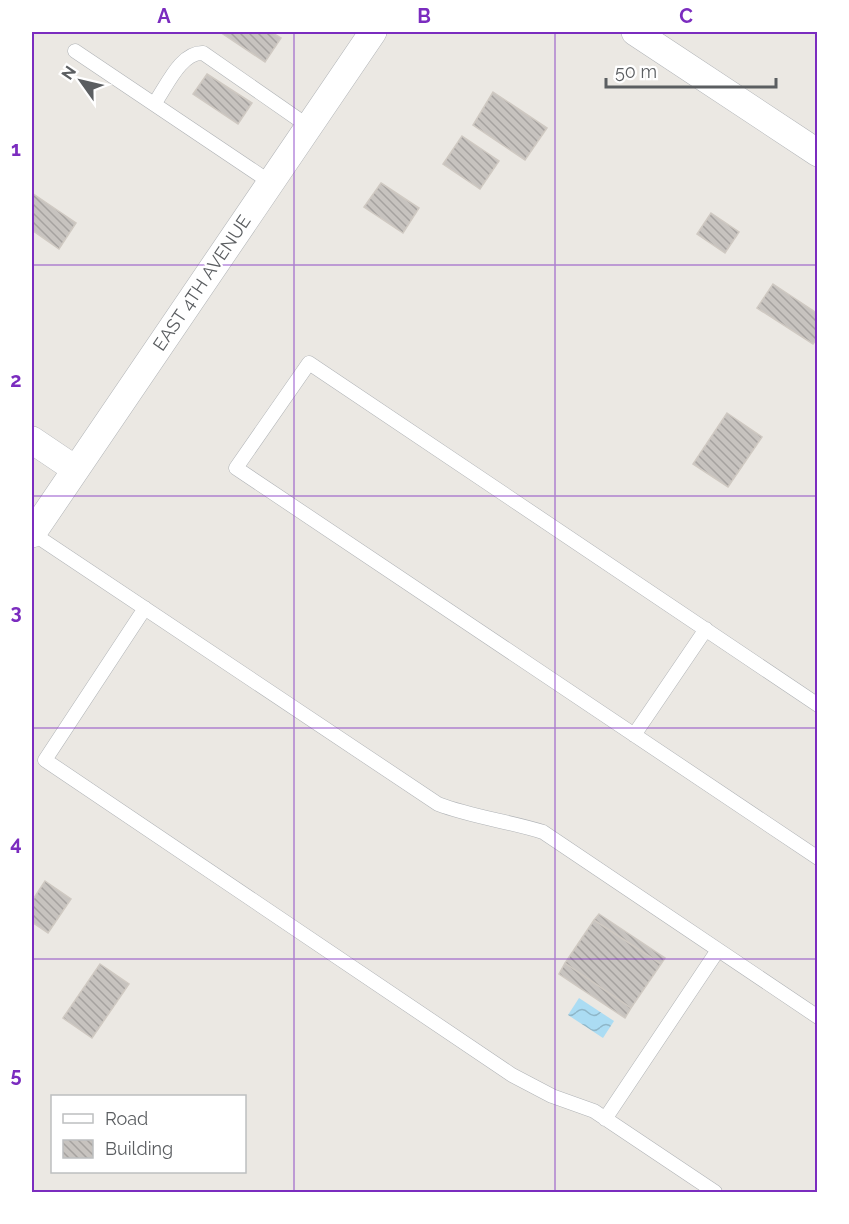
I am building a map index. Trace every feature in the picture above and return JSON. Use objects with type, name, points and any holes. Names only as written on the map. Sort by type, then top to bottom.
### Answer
[{"type":"street","name":"EAST 4TH AVENUE","points":[[32,534],[373,32]]},
{"type":"street","points":[[635,32],[818,153]]},
{"type":"street","points":[[32,440],[75,469]]},
{"type":"lane","points":[[75,51],[270,182]]},
{"type":"lane","points":[[154,104],[185,59],[196,53],[203,53],[308,126]]},
{"type":"lane","points":[[818,705],[309,363],[236,468],[818,858]]},
{"type":"lane","points":[[32,534],[438,804],[468,816],[512,822],[543,832],[818,1017]]},
{"type":"lane","points":[[145,608],[45,760],[512,1075],[552,1096],[594,1111],[715,1192]]},
{"type":"lane","points":[[633,735],[705,629]]},
{"type":"lane","points":[[605,1119],[718,950]]},
{"type":"water","points":[[579,998],[614,1021],[603,1038],[568,1015]]},
{"type":"building","points":[[220,32],[271,32],[281,38],[265,62]]},
{"type":"building","points":[[207,74],[252,103],[238,124],[193,94]]},
{"type":"building","points":[[493,92],[547,128],[525,160],[473,125]]},
{"type":"building","points":[[462,136],[499,161],[480,189],[443,164]]},
{"type":"building","points":[[381,183],[419,208],[403,233],[364,207]]},
{"type":"building","points":[[32,193],[76,223],[59,249],[32,230]]},
{"type":"building","points":[[711,213],[739,232],[725,253],[697,234]]},
{"type":"building","points":[[773,284],[818,314],[818,337],[813,344],[757,308]]},
{"type":"building","points":[[727,413],[762,437],[728,487],[693,464]]},
{"type":"building","points":[[45,881],[71,899],[48,933],[32,922],[32,901]]},
{"type":"building","points":[[599,914],[665,958],[661,964],[594,920]]},
{"type":"building","points":[[594,920],[661,964],[631,1008],[565,963]]},
{"type":"building","points":[[565,963],[631,1008],[625,1018],[559,974]]},
{"type":"building","points":[[100,964],[129,984],[92,1038],[63,1018]]}]
